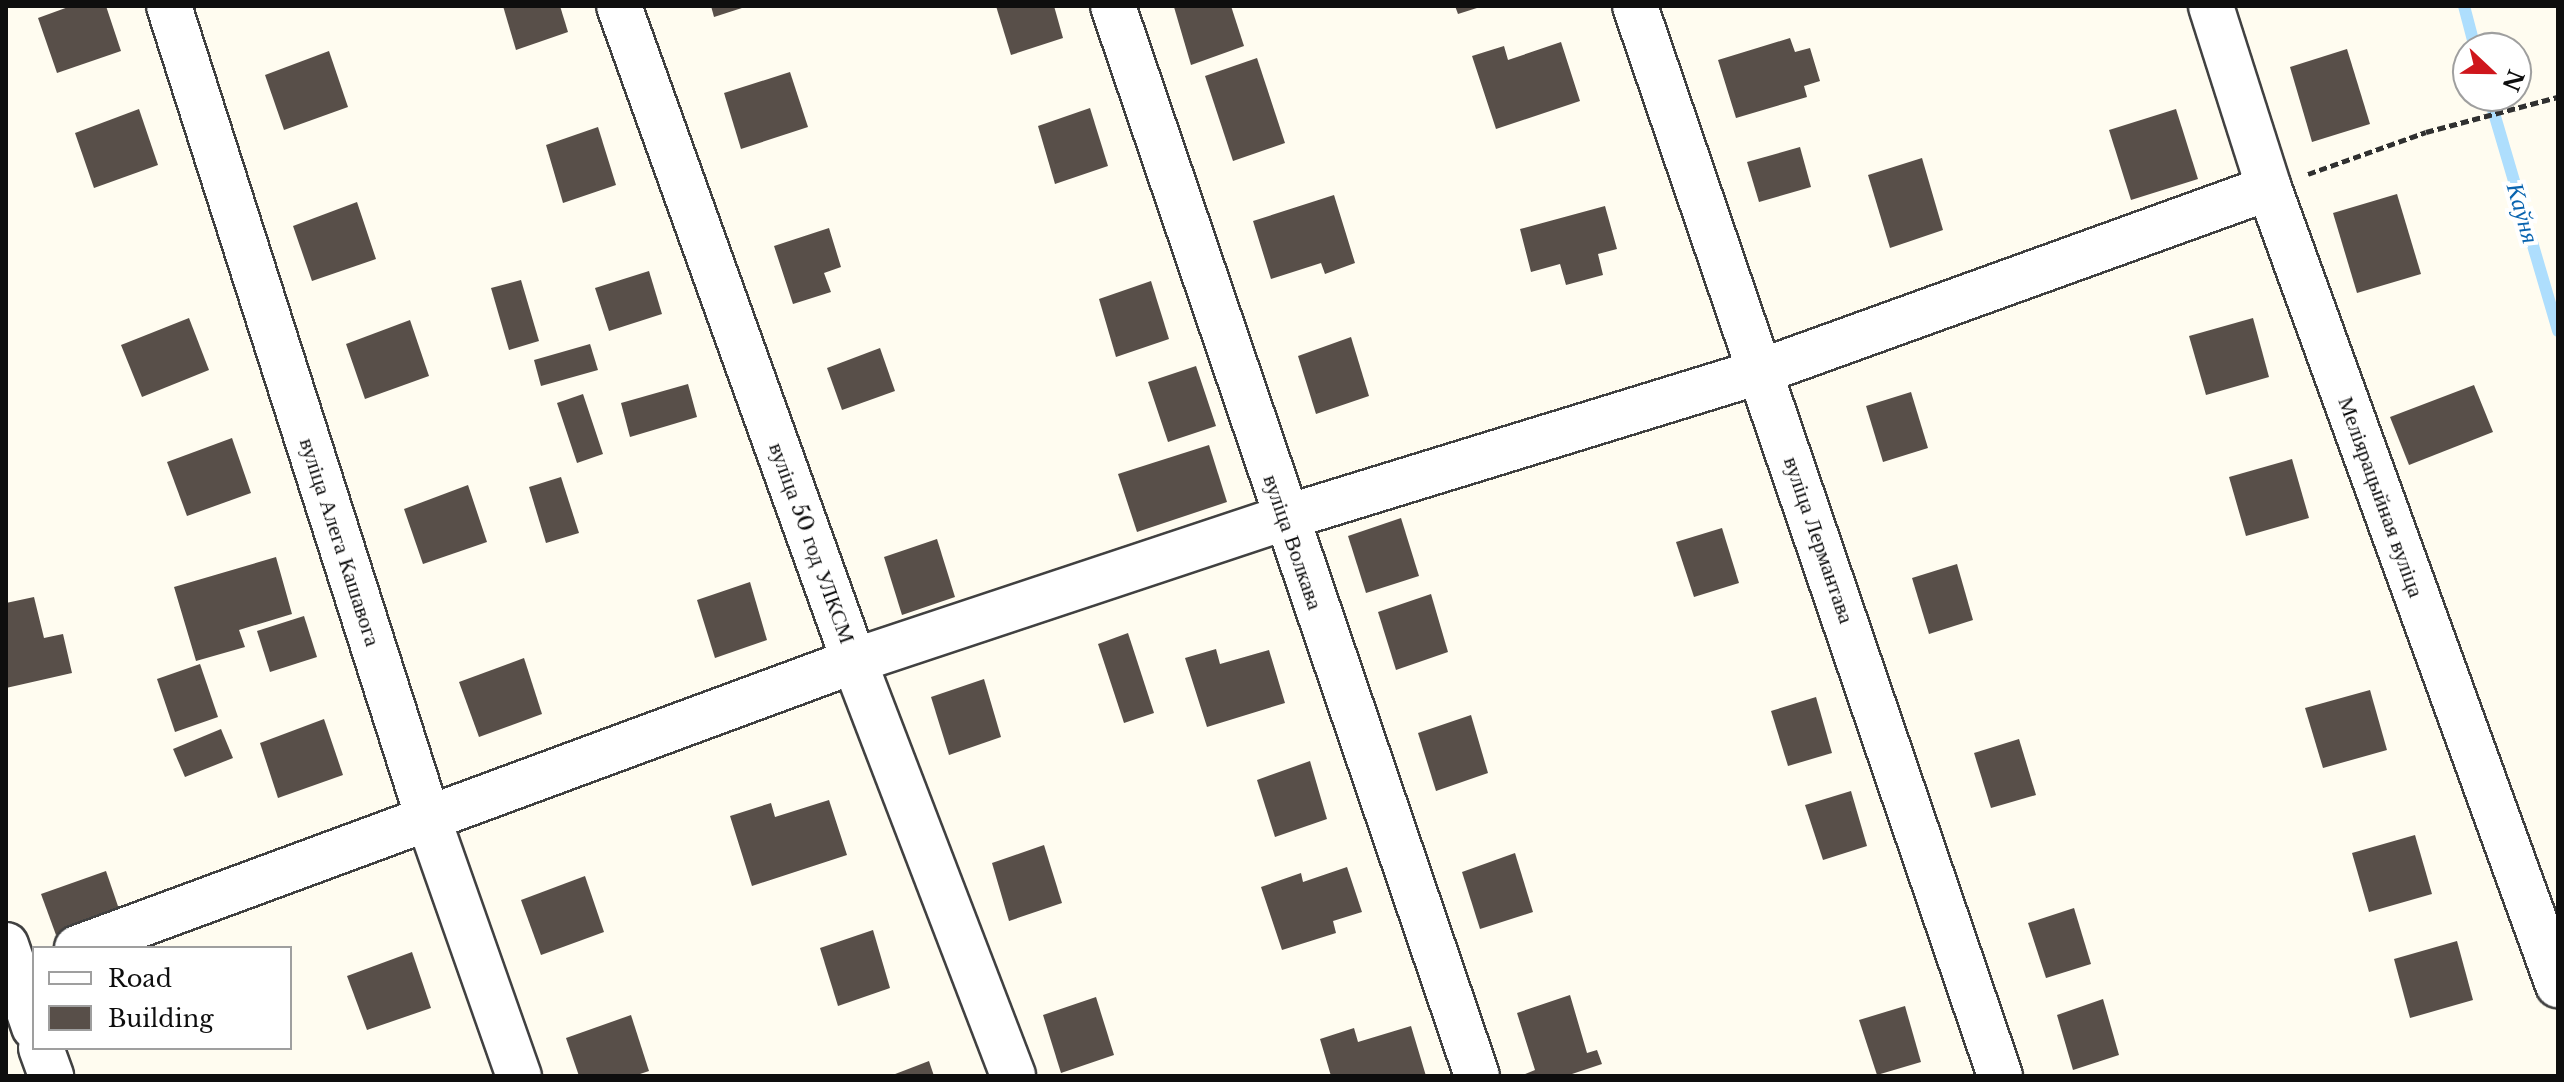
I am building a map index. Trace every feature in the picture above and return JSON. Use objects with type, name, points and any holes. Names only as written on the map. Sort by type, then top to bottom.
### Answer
[{"type":"street","name":"вуліца Алега Кашавога","points":[[169,6],[428,818],[519,1076]]},
{"type":"street","name":"вуліца 50 год УЛКСМ","points":[[619,6],[854,661],[1013,1076]]},
{"type":"street","name":"вуліца Волкава","points":[[1113,6],[1284,518],[1477,1076]]},
{"type":"street","name":"вуліца Лермантава","points":[[1635,6],[2000,1076]]},
{"type":"street","name":"Меліярацыйная вуліца","points":[[2211,6],[2269,188],[2558,985]]},
{"type":"street","points":[[82,946],[854,661],[1284,518],[1762,371],[2269,188]]},
{"type":"street","points":[[15,964],[32,1020]]},
{"type":"street","points":[[42,1050],[51,1076]]},
{"type":"path","points":[[2269,188],[2426,132],[2558,97]]},
{"type":"building","points":[[71,6],[106,6],[121,51],[57,73],[38,18]]},
{"type":"building","points":[[503,6],[560,6],[568,32],[516,50]]},
{"type":"building","points":[[711,6],[745,6],[745,7],[714,17]]},
{"type":"building","points":[[996,6],[1054,6],[1063,38],[1011,55]]},
{"type":"building","points":[[1231,6],[1244,46],[1191,65],[1174,7]]},
{"type":"building","points":[[1455,6],[1480,6],[1480,7],[1458,14]]},
{"type":"building","points":[[1790,38],[1795,52],[1810,48],[1820,81],[1804,86],[1807,97],[1736,118],[1718,60]]},
{"type":"building","points":[[1561,42],[1580,101],[1496,129],[1472,56],[1504,46],[1508,60]]},
{"type":"building","points":[[2347,49],[2370,124],[2312,142],[2290,67]]},
{"type":"building","points":[[329,51],[348,107],[284,130],[265,75]]},
{"type":"building","points":[[1257,58],[1285,143],[1233,161],[1205,76]]},
{"type":"building","points":[[790,72],[808,127],[741,149],[724,93]]},
{"type":"building","points":[[1090,108],[1108,166],[1055,184],[1038,126]]},
{"type":"building","points":[[139,109],[158,165],[94,188],[75,133]]},
{"type":"building","points":[[2176,109],[2198,179],[2131,200],[2109,130]]},
{"type":"building","points":[[598,127],[616,185],[563,203],[546,145]]},
{"type":"building","points":[[1800,147],[1811,187],[1759,202],[1747,162]]},
{"type":"building","points":[[1922,158],[1943,230],[1890,248],[1868,175]]},
{"type":"building","points":[[2397,194],[2421,274],[2357,293],[2333,213]]},
{"type":"building","points":[[1334,195],[1355,263],[1325,274],[1321,263],[1271,279],[1253,221]]},
{"type":"building","points":[[357,202],[376,259],[312,281],[293,226]]},
{"type":"building","points":[[1605,206],[1617,249],[1598,254],[1603,275],[1566,285],[1560,264],[1531,272],[1520,229]]},
{"type":"building","points":[[829,228],[841,267],[824,273],[831,292],[793,304],[774,246]]},
{"type":"building","points":[[649,271],[662,314],[609,331],[595,288]]},
{"type":"building","points":[[521,280],[539,341],[509,350],[491,288]]},
{"type":"building","points":[[1151,281],[1169,339],[1116,357],[1099,299]]},
{"type":"building","points":[[189,318],[209,370],[142,397],[121,345]]},
{"type":"building","points":[[2253,318],[2269,377],[2206,395],[2189,336]]},
{"type":"building","points":[[410,320],[429,376],[365,399],[346,344]]},
{"type":"building","points":[[1351,337],[1369,396],[1316,414],[1298,356]]},
{"type":"building","points":[[590,344],[598,370],[541,386],[534,360]]},
{"type":"building","points":[[880,348],[895,391],[842,410],[827,368]]},
{"type":"building","points":[[1196,366],[1216,426],[1168,442],[1148,382]]},
{"type":"building","points":[[688,384],[697,417],[630,437],[621,403]]},
{"type":"building","points":[[2474,385],[2493,432],[2409,465],[2390,417]]},
{"type":"building","points":[[1911,392],[1928,448],[1883,462],[1866,406]]},
{"type":"building","points":[[583,394],[603,454],[577,463],[557,403]]},
{"type":"building","points":[[232,438],[251,493],[187,516],[167,462]]},
{"type":"building","points":[[1209,445],[1227,502],[1137,532],[1118,474]]},
{"type":"building","points":[[2292,459],[2309,518],[2246,536],[2229,477]]},
{"type":"building","points":[[561,477],[579,533],[546,543],[529,487]]},
{"type":"building","points":[[468,485],[487,542],[423,564],[404,509]]},
{"type":"building","points":[[1401,518],[1419,576],[1366,593],[1348,536]]},
{"type":"building","points":[[1722,528],[1739,583],[1694,597],[1676,542]]},
{"type":"building","points":[[937,539],[955,597],[902,615],[884,557]]},
{"type":"building","points":[[276,557],[292,614],[239,630],[245,647],[196,661],[174,587]]},
{"type":"building","points":[[1957,564],[1973,620],[1929,634],[1912,578]]},
{"type":"building","points":[[750,582],[767,640],[715,658],[697,600]]},
{"type":"building","points":[[1431,594],[1448,652],[1396,670],[1378,612]]},
{"type":"building","points":[[34,597],[44,638],[63,634],[72,673],[6,688],[6,603]]},
{"type":"building","points":[[304,616],[317,657],[270,672],[257,631]]},
{"type":"building","points":[[1128,633],[1154,713],[1124,723],[1098,644]]},
{"type":"building","points":[[1216,649],[1220,664],[1269,650],[1285,703],[1207,727],[1185,658]]},
{"type":"building","points":[[524,658],[542,714],[479,737],[459,682]]},
{"type":"building","points":[[200,664],[218,717],[175,732],[157,679]]},
{"type":"building","points":[[984,679],[1001,737],[949,755],[931,697]]},
{"type":"building","points":[[2370,690],[2387,750],[2323,768],[2305,708]]},
{"type":"building","points":[[1816,697],[1832,753],[1788,766],[1771,711]]},
{"type":"building","points":[[1471,715],[1488,773],[1436,791],[1418,733]]},
{"type":"building","points":[[324,719],[343,775],[278,798],[260,743]]},
{"type":"building","points":[[221,729],[233,758],[185,777],[173,749]]},
{"type":"building","points":[[2019,739],[2036,795],[1991,808],[1974,753]]},
{"type":"building","points":[[1310,761],[1327,819],[1275,837],[1257,780]]},
{"type":"building","points":[[1851,791],[1867,846],[1823,860],[1805,805]]},
{"type":"building","points":[[829,800],[847,855],[752,886],[730,816],[771,803],[775,817]]},
{"type":"building","points":[[2415,835],[2432,894],[2369,912],[2352,853]]},
{"type":"building","points":[[1044,845],[1062,903],[1009,921],[992,863]]},
{"type":"building","points":[[1515,853],[1533,912],[1480,929],[1462,872]]},
{"type":"building","points":[[1347,867],[1362,912],[1333,921],[1336,933],[1282,950],[1261,887],[1301,873],[1303,882]]},
{"type":"building","points":[[106,871],[120,912],[56,935],[41,894]]},
{"type":"building","points":[[585,876],[604,932],[541,955],[521,900]]},
{"type":"building","points":[[2074,908],[2091,964],[2046,978],[2028,923]]},
{"type":"building","points":[[873,930],[890,988],[838,1006],[820,948]]},
{"type":"building","points":[[2457,941],[2473,1000],[2410,1018],[2394,959]]},
{"type":"building","points":[[412,952],[431,1008],[367,1030],[347,976]]},
{"type":"building","points":[[1570,995],[1587,1053],[1597,1050],[1602,1064],[1566,1076],[1520,1076],[1535,1070],[1517,1013]]},
{"type":"building","points":[[1096,997],[1114,1055],[1061,1073],[1043,1015]]},
{"type":"building","points":[[2103,999],[2119,1055],[2073,1070],[2057,1015]]},
{"type":"building","points":[[1905,1006],[1921,1062],[1877,1075],[1859,1020]]},
{"type":"building","points":[[631,1015],[649,1071],[634,1076],[579,1076],[566,1038]]},
{"type":"building","points":[[1411,1026],[1426,1076],[1331,1076],[1320,1039],[1354,1028],[1358,1042]]},
{"type":"building","points":[[929,1061],[934,1076],[890,1076]]},
{"type":"waterway","name":"Каўня","points":[[2464,6],[2471,32]]},
{"type":"waterway","name":"Каўня","points":[[2494,112],[2558,331]]}]
